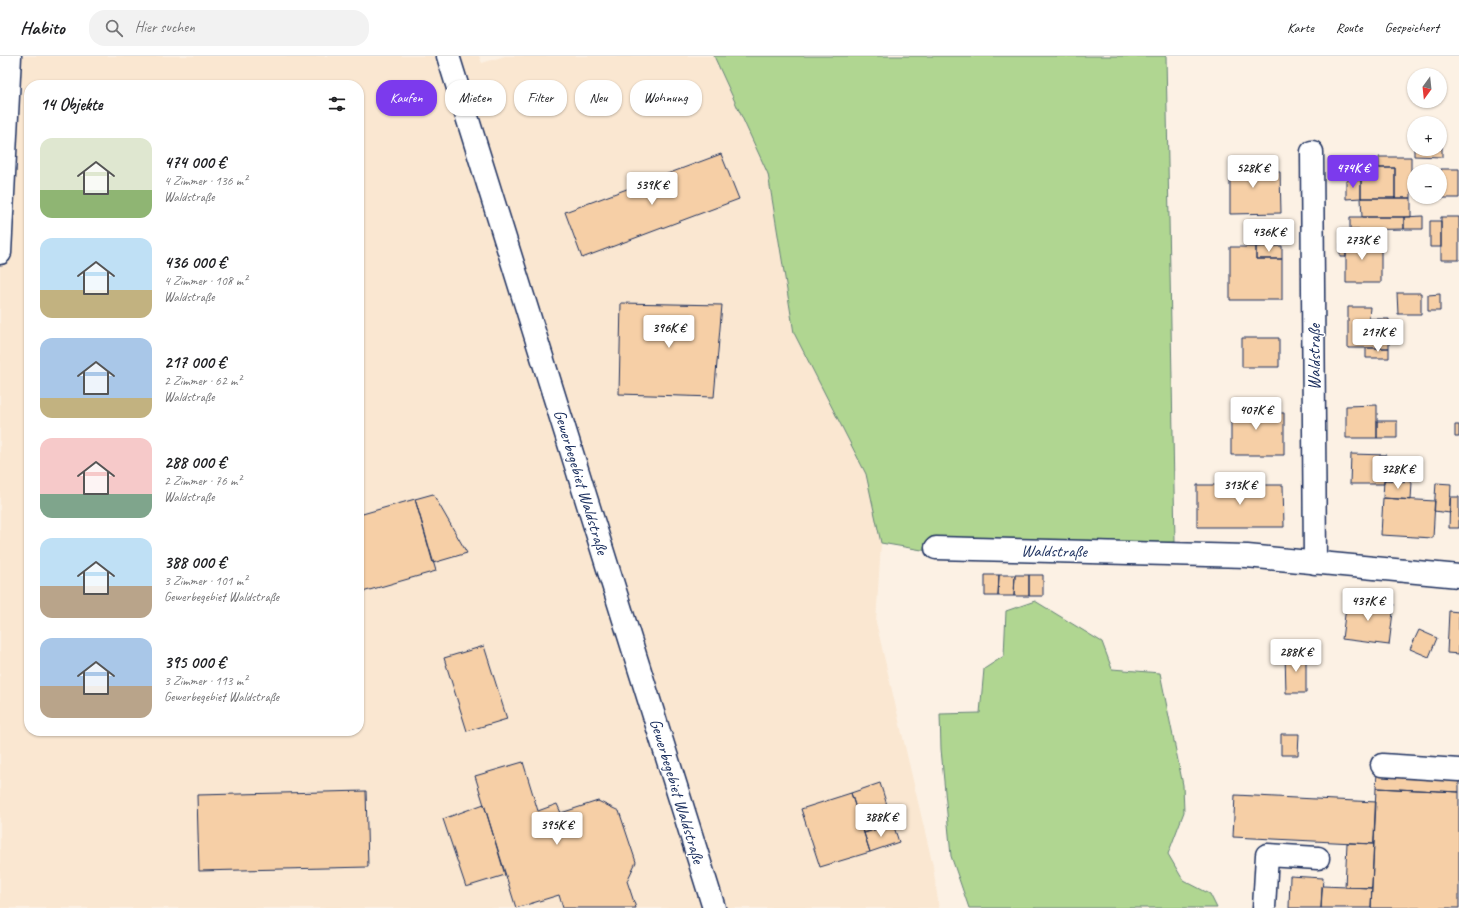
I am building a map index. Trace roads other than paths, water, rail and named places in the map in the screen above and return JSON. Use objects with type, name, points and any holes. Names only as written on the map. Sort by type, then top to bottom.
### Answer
[{"type":"street","points":[[0,253],[10,56]]},
{"type":"street","name":"Gewerbegebiet Waldstraße","points":[[448,56],[714,908]]},
{"type":"street","name":"Waldstraße","points":[[1312,152],[1315,563]]},
{"type":"street","name":"Waldstraße","points":[[936,548],[1239,556],[1459,576]]},
{"type":"street","points":[[1382,765],[1459,770]]},
{"type":"street","points":[[1264,908],[1267,855],[1318,858]]}]
